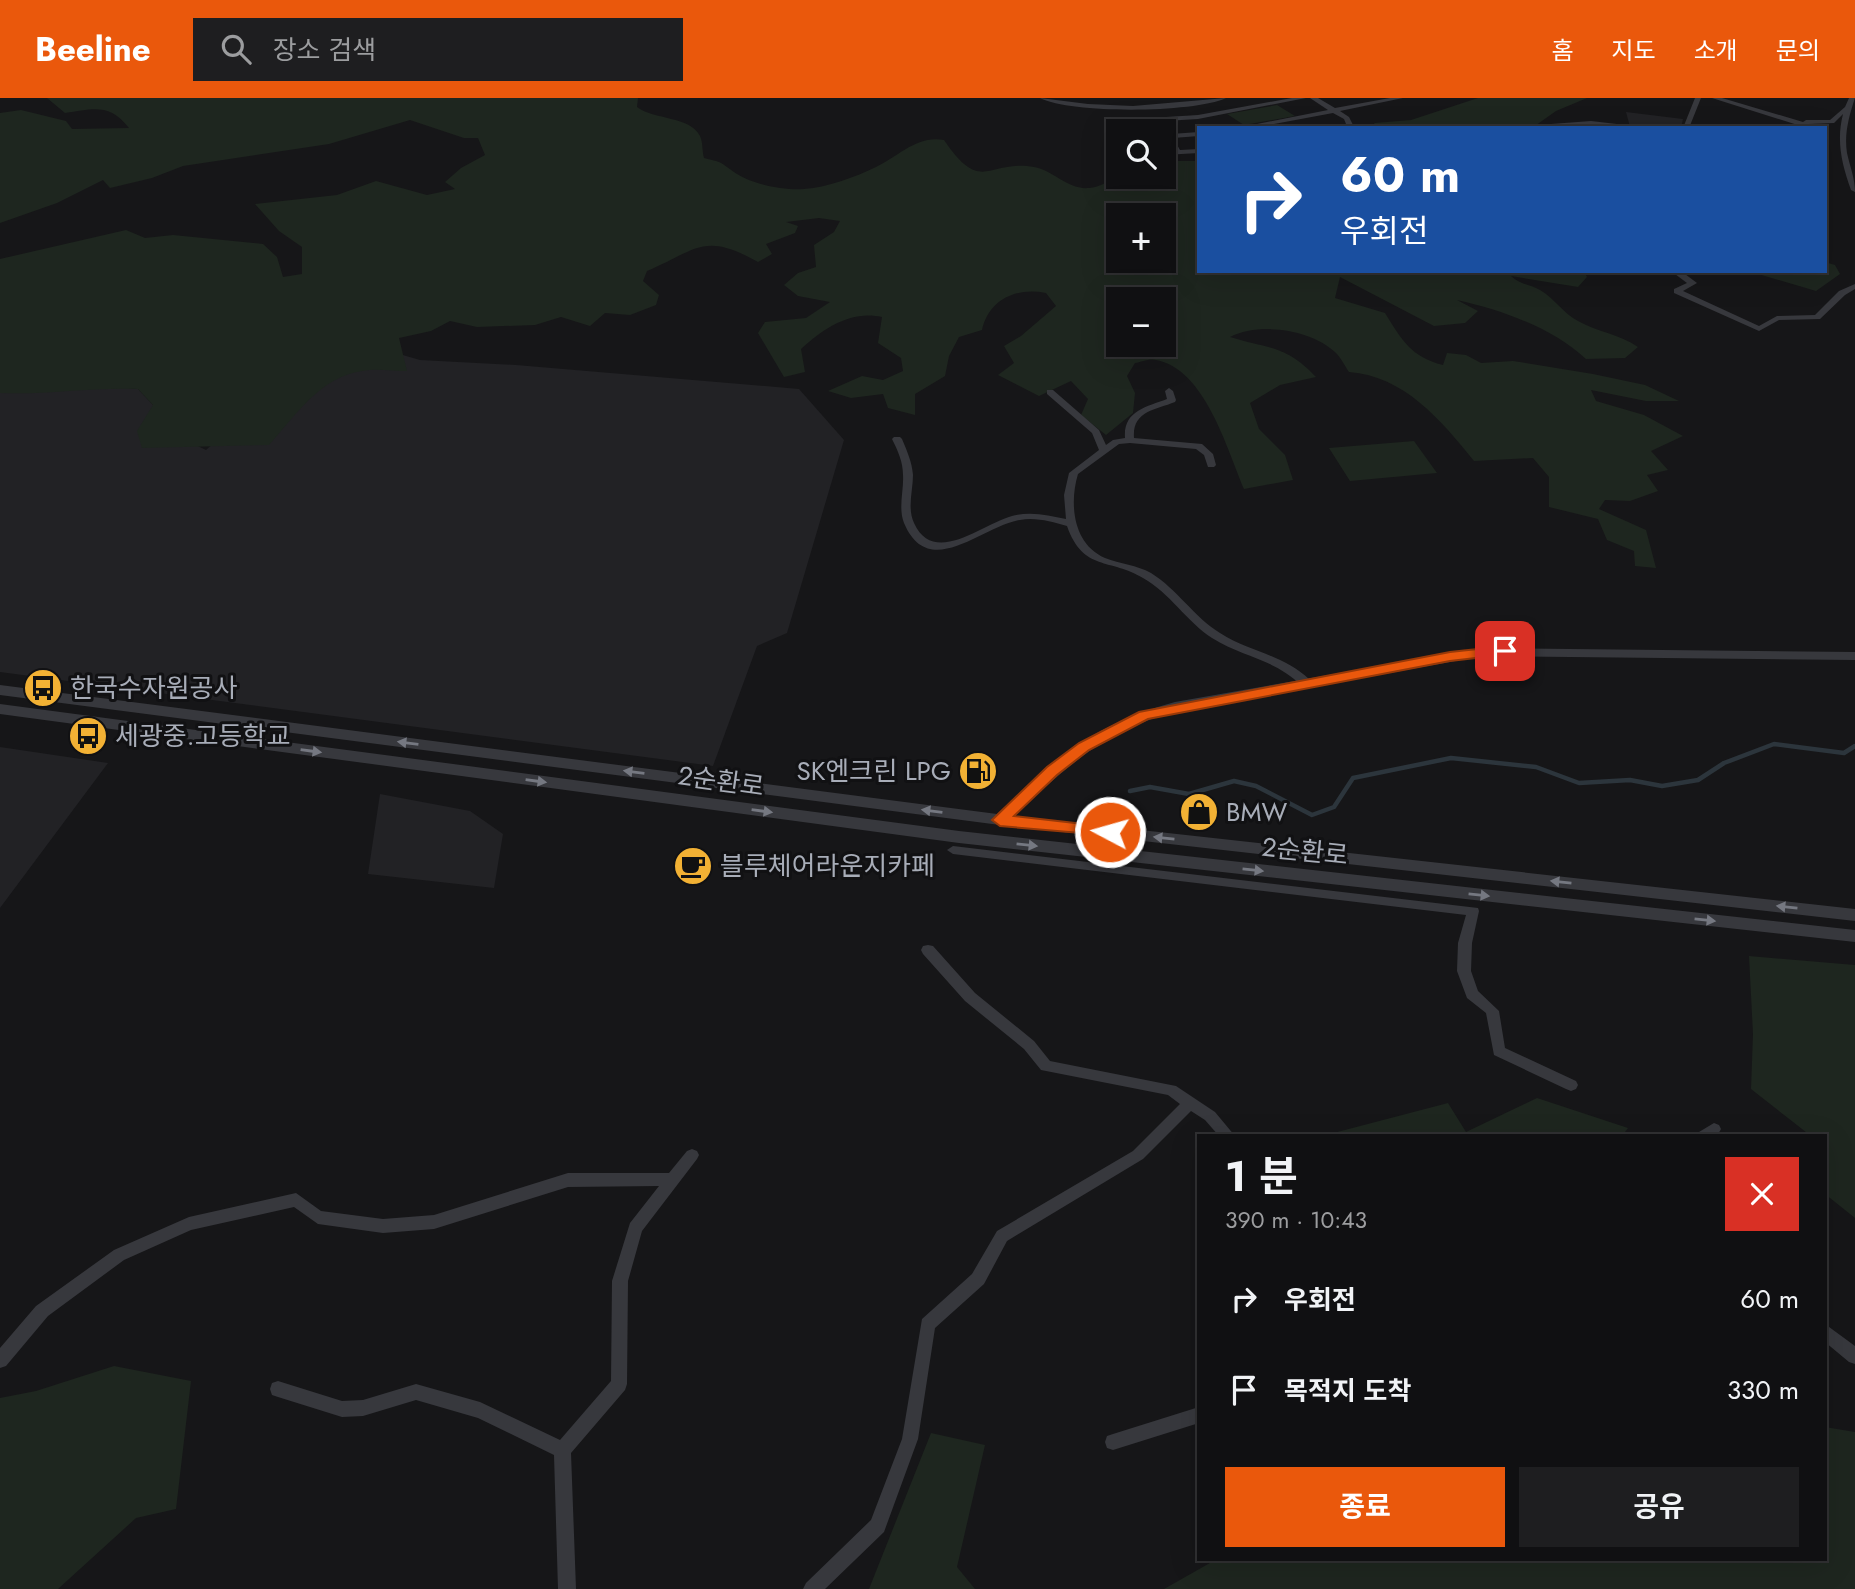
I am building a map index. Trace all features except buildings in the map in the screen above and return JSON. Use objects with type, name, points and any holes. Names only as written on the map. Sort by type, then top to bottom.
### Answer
[{"type":"street","points":[[1043,98],[1090,106],[1132,108],[1223,98]]},
{"type":"street","points":[[1168,119],[1303,98]]},
{"type":"street","points":[[1312,98],[1351,122],[1346,126]]},
{"type":"street","points":[[1250,126],[1401,98]]},
{"type":"street","points":[[1687,126],[1698,98]]},
{"type":"street","points":[[1715,98],[1809,126]]},
{"type":"street","points":[[1777,116],[1812,123],[1832,122],[1850,101]]},
{"type":"street","points":[[1850,101],[1832,132],[1855,190]]},
{"type":"street","points":[[1132,108],[1134,119]]},
{"type":"street","points":[[1551,126],[1584,123],[1614,126]]},
{"type":"street","points":[[1176,136],[1197,134]]},
{"type":"street","points":[[1176,149],[1178,153],[1197,151]]},
{"type":"street","points":[[1678,273],[1693,283],[1677,291],[1759,329],[1777,318],[1817,317],[1842,293],[1855,286]]},
{"type":"street","points":[[1130,440],[1127,428],[1130,421],[1147,408],[1172,400],[1169,391]]},
{"type":"street","points":[[1050,392],[1096,432],[1102,441],[1103,450]]},
{"type":"street","points":[[897,439],[908,471],[906,513],[910,526],[929,548],[958,542],[1015,518],[1043,518],[1072,524]]},
{"type":"street","points":[[1211,465],[1208,454],[1199,446],[1130,440],[1116,442],[1074,473],[1068,486],[1067,502],[1072,524],[1084,547],[1094,556],[1147,575],[1206,628],[1220,637],[1283,662],[1306,683]]},
{"type":"street","points":[[1000,820],[1052,771],[1094,740],[1129,721],[1175,707],[1450,657],[1505,651],[1855,656]]},
{"type":"street","name":"2순환로","points":[[0,690],[1000,820],[1855,915]]},
{"type":"street","name":"2순환로","points":[[0,709],[959,837],[1855,936]]},
{"type":"street","points":[[953,850],[1473,911],[1465,943],[1464,971],[1472,994],[1492,1011],[1499,1051],[1571,1085]]},
{"type":"street","points":[[928,950],[970,997],[1029,1045],[1046,1066],[1171,1090],[1210,1116],[1226,1134]]},
{"type":"street","points":[[812,1589],[878,1526],[910,1439],[928,1324],[978,1279],[1002,1236],[1138,1155],[1191,1103]]},
{"type":"street","points":[[567,1589],[562,1450],[619,1384],[620,1281],[635,1228],[692,1155]]},
{"type":"street","points":[[0,1360],[42,1311],[120,1255],[189,1224],[296,1200],[318,1217],[383,1226],[434,1223],[568,1180],[673,1179]]},
{"type":"street","points":[[1827,1334],[1855,1356]]},
{"type":"street","points":[[278,1389],[342,1409],[363,1408],[416,1392],[480,1410],[562,1450]]},
{"type":"street","points":[[1113,1442],[1197,1416]]},
{"type":"shaded area","points":[[47,98],[638,98],[637,107],[644,111],[680,121],[695,130],[701,138],[704,158],[720,162],[751,181],[788,189],[813,188],[842,181],[876,167],[917,143],[934,139],[944,140],[957,157],[977,171],[1018,166],[1034,167],[1081,188],[1097,187],[1106,183],[1106,189],[1176,189],[1176,161],[1197,161],[1197,273],[1585,273],[1587,277],[1578,287],[1511,276],[1545,293],[1578,321],[1638,347],[1625,358],[1586,359],[1543,329],[1492,309],[1457,300],[1478,311],[1465,323],[1434,326],[1340,277],[1335,298],[1385,313],[1408,346],[1432,362],[1443,365],[1447,353],[1466,355],[1481,363],[1513,361],[1645,385],[1679,401],[1646,401],[1591,390],[1596,401],[1644,415],[1683,436],[1651,451],[1668,470],[1647,475],[1658,491],[1630,501],[1605,500],[1599,509],[1646,530],[1656,568],[1635,566],[1634,551],[1607,540],[1598,519],[1549,507],[1549,477],[1533,458],[1474,461],[1434,416],[1404,391],[1369,375],[1349,372],[1338,355],[1313,338],[1299,333],[1270,329],[1242,332],[1230,337],[1286,353],[1316,377],[1280,385],[1250,403],[1259,429],[1285,455],[1293,480],[1244,489],[1212,413],[1188,378],[1173,366],[1154,360],[1135,363],[1127,376],[1135,393],[1133,413],[1106,435],[1081,415],[1088,399],[1071,381],[1039,396],[998,375],[1014,363],[1004,346],[1021,336],[1056,306],[1046,293],[1025,292],[1006,298],[991,310],[982,330],[959,337],[949,356],[945,376],[915,394],[915,415],[888,408],[883,394],[851,398],[828,391],[862,376],[883,380],[903,371],[901,358],[878,343],[882,317],[860,316],[838,322],[801,349],[805,372],[784,377],[758,333],[765,322],[806,318],[830,302],[798,296],[784,285],[798,273],[816,267],[814,245],[834,232],[840,221],[819,218],[786,222],[798,226],[795,233],[766,244],[772,254],[758,262],[724,247],[712,246],[690,251],[647,271],[643,281],[659,295],[656,305],[630,315],[605,313],[590,326],[561,317],[535,325],[477,327],[450,321],[431,331],[399,338],[407,371],[367,370],[334,381],[310,399],[269,445],[142,448],[137,431],[153,405],[138,389],[0,393],[0,259],[126,230],[145,238],[173,235],[263,244],[277,257],[283,277],[302,274],[302,247],[279,231],[255,204],[337,195],[376,181],[427,195],[455,189],[445,182],[461,168],[485,155],[478,138],[464,138],[410,120],[329,144],[183,166],[152,178],[110,188],[103,180],[57,203],[0,223],[0,113],[21,110],[66,121],[72,129],[129,128],[115,115],[100,110],[65,113]]},
{"type":"shaded area","points":[[1478,98],[1587,98],[1556,111],[1535,126],[1371,126],[1375,123],[1411,120]]},
{"type":"shaded area","points":[[1277,105],[1295,116],[1244,125],[1227,114]]},
{"type":"shaded area","points":[[1626,112],[1683,119],[1681,126],[1630,126]]},
{"type":"shaded area","points":[[1827,263],[1835,265],[1840,274],[1816,291],[1755,273],[1827,273]]},
{"type":"shaded area","name":"한국수자원공사","points":[[375,347],[420,360],[516,365],[799,389],[844,440],[787,633],[757,646],[713,766],[0,672],[0,385],[65,382],[138,389],[153,405],[158,427],[206,450],[237,422],[313,372]]},
{"type":"shaded area","points":[[1414,441],[1437,473],[1350,481],[1329,448]]},
{"type":"shaded area","points":[[0,747],[108,763],[0,908]]},
{"type":"shaded area","points":[[380,794],[470,811],[503,834],[494,888],[368,874]]},
{"type":"shaded area","points":[[1749,956],[1855,965],[1855,1218],[1827,1196],[1827,1134],[1808,1134],[1751,1089],[1753,1034]]},
{"type":"shaded area","points":[[1537,1098],[1628,1128],[1624,1134],[1330,1134],[1448,1103],[1466,1132]]},
{"type":"shaded area","points":[[114,1366],[191,1381],[176,1509],[136,1518],[58,1589],[0,1589],[0,1398],[36,1391]]},
{"type":"shaded area","points":[[1827,1427],[1855,1432],[1855,1589],[1164,1589],[1213,1561],[1827,1561]]},
{"type":"shaded area","points":[[931,1433],[985,1445],[957,1567],[975,1589],[869,1589]]},
{"type":"waterway","points":[[1130,791],[1150,787],[1189,794],[1234,781],[1256,786],[1312,815],[1334,807],[1353,778],[1451,758],[1536,767],[1579,783],[1630,780],[1662,786],[1698,780],[1724,763],[1774,744],[1844,753],[1855,746]]},
{"type":"place","name":"한국수자원공사","points":[[43,688]]},
{"type":"place","name":"세광중.고등학교","points":[[88,736]]},
{"type":"place","name":"SK엔크린 LPG","points":[[978,771]]},
{"type":"place","name":"BMW","points":[[1199,812]]},
{"type":"place","name":"블루체어라운지카페","points":[[693,866]]},
{"type":"route","points":[[1110,832],[1000,820],[1052,771],[1084,746],[1144,715],[1450,657],[1505,651]]}]
